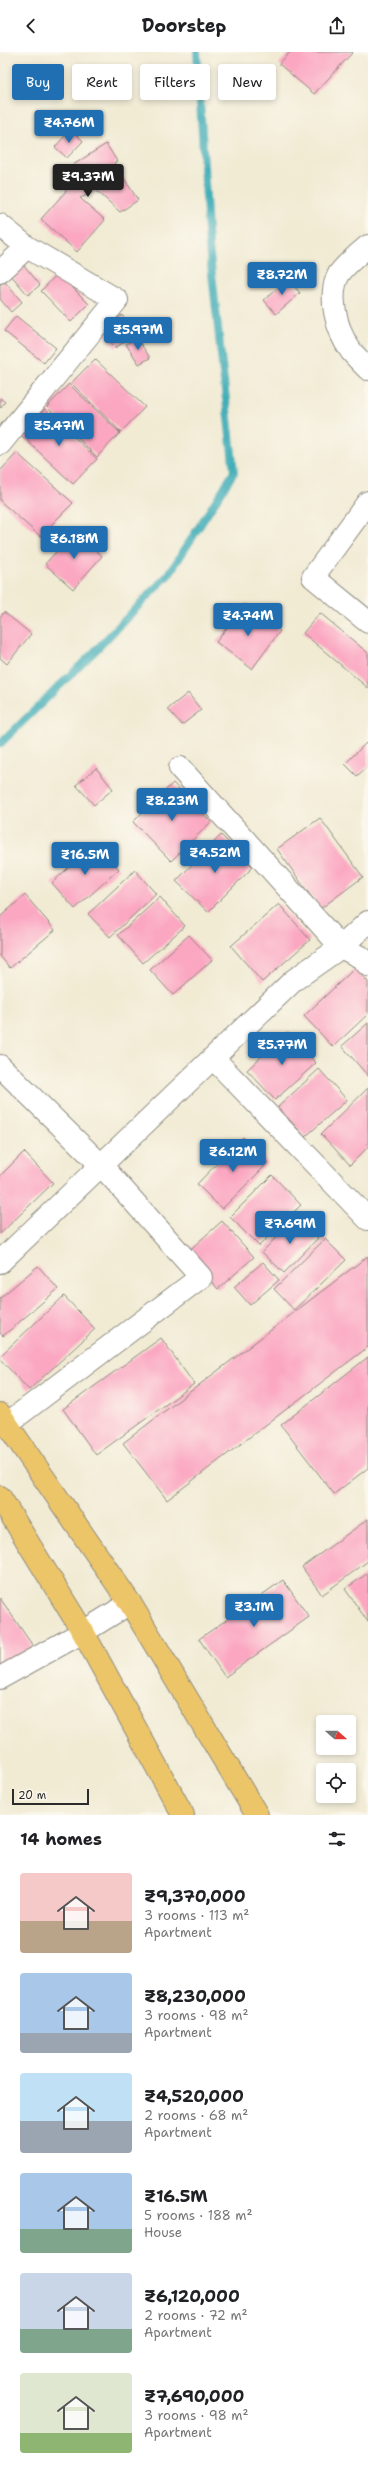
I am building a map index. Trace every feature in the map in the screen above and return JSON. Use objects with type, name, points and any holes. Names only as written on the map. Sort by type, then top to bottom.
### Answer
[{"type":"main road","points":[[4,1418],[130,1602],[257,1815]]},
{"type":"main road","points":[[0,1497],[83,1632],[183,1815]]},
{"type":"street","points":[[0,225],[27,247],[117,300],[0,444]]},
{"type":"street","points":[[368,246],[340,273],[335,285],[334,303],[338,323],[346,343],[368,369]]},
{"type":"street","points":[[0,272],[27,247]]},
{"type":"street","points":[[368,502],[313,577],[368,622]]},
{"type":"street","points":[[180,768],[341,947],[362,958],[368,965]]},
{"type":"street","points":[[0,1262],[102,1166],[294,980],[341,947],[368,922]]},
{"type":"street","points":[[213,1058],[368,1219]]},
{"type":"street","points":[[0,1066],[102,1166],[201,1277],[4,1418]]},
{"type":"street","points":[[0,1678],[83,1632],[130,1602]]},
{"type":"building","points":[[290,52],[353,52],[314,94],[279,64]]},
{"type":"building","points":[[71,129],[83,141],[67,158],[55,147]]},
{"type":"building","points":[[106,144],[117,161],[114,163],[138,200],[120,212],[97,191],[80,198],[105,220],[77,252],[41,219],[66,191],[63,178],[75,170],[73,165]]},
{"type":"building","points":[[23,264],[40,285],[28,295],[10,274]]},
{"type":"building","points":[[58,273],[89,304],[71,322],[41,291]]},
{"type":"building","points":[[288,279],[300,293],[276,314],[264,300]]},
{"type":"building","points":[[4,281],[22,302],[11,312],[0,299],[0,285]]},
{"type":"building","points":[[122,315],[136,334],[115,348],[102,330]]},
{"type":"building","points":[[16,316],[56,348],[44,363],[4,331]]},
{"type":"building","points":[[137,338],[150,358],[139,364],[126,344]]},
{"type":"building","points":[[95,359],[145,407],[121,432],[71,383]]},
{"type":"building","points":[[69,384],[120,433],[97,457],[47,407]]},
{"type":"building","points":[[0,398],[5,402],[0,408]]},
{"type":"building","points":[[45,409],[97,459],[73,484],[21,435]]},
{"type":"building","points":[[17,453],[73,503],[40,536],[0,501],[0,471]]},
{"type":"building","points":[[75,531],[102,556],[73,589],[45,564]]},
{"type":"building","points":[[245,604],[280,631],[252,669],[216,642]]},
{"type":"building","points":[[4,612],[31,634],[7,664],[0,658],[0,617]]},
{"type":"building","points":[[320,613],[368,653],[368,688],[303,633]]},
{"type":"building","points":[[188,693],[201,710],[182,725],[168,709]]},
{"type":"building","points":[[366,743],[368,745],[368,766],[357,776],[345,764]]},
{"type":"building","points":[[96,768],[113,789],[94,805],[76,785]]},
{"type":"building","points":[[173,783],[211,822],[171,861],[133,822]]},
{"type":"building","points":[[320,818],[363,877],[320,909],[277,849]]},
{"type":"building","points":[[221,835],[253,867],[208,912],[176,881]]},
{"type":"building","points":[[95,843],[119,869],[75,909],[52,883]]},
{"type":"building","points":[[135,870],[156,894],[110,937],[88,914]]},
{"type":"building","points":[[25,895],[55,930],[10,968],[0,956],[0,917]]},
{"type":"building","points":[[160,897],[185,926],[143,963],[118,935]]},
{"type":"building","points":[[279,904],[310,940],[262,982],[231,946]]},
{"type":"building","points":[[189,935],[212,960],[173,995],[150,970]]},
{"type":"building","points":[[355,968],[368,982],[368,1014],[333,1047],[304,1016]]},
{"type":"building","points":[[368,1023],[368,1076],[342,1046]]},
{"type":"building","points":[[288,1032],[316,1063],[275,1100],[247,1070]]},
{"type":"building","points":[[319,1069],[347,1100],[305,1137],[278,1107]]},
{"type":"building","points":[[368,1088],[368,1147],[350,1165],[321,1134]]},
{"type":"building","points":[[243,1137],[268,1163],[222,1209],[197,1184]]},
{"type":"building","points":[[24,1152],[53,1183],[0,1234],[0,1176]]},
{"type":"building","points":[[272,1175],[301,1205],[259,1246],[230,1217]]},
{"type":"building","points":[[296,1217],[318,1238],[284,1273],[262,1252]]},
{"type":"building","points":[[222,1221],[254,1257],[218,1289],[186,1253]]},
{"type":"building","points":[[325,1239],[346,1260],[294,1310],[274,1289]]},
{"type":"building","points":[[368,1256],[368,1347],[167,1500],[123,1443]]},
{"type":"building","points":[[263,1262],[279,1280],[250,1305],[234,1287]]},
{"type":"building","points":[[38,1266],[58,1289],[3,1336],[0,1333],[0,1298]]},
{"type":"building","points":[[64,1296],[95,1329],[29,1390],[0,1359],[0,1356]]},
{"type":"building","points":[[161,1338],[194,1384],[96,1455],[63,1409]]},
{"type":"building","points":[[368,1357],[368,1468],[334,1494],[281,1425]]},
{"type":"building","points":[[368,1519],[368,1561],[322,1595],[302,1567]]},
{"type":"building","points":[[368,1573],[368,1622],[345,1589]]},
{"type":"building","points":[[283,1580],[309,1617],[225,1677],[199,1639]]},
{"type":"building","points":[[0,1598],[33,1646],[0,1668]]},
{"type":"waterway","points":[[0,744],[93,653],[169,574],[234,472],[209,247],[197,52]]}]
